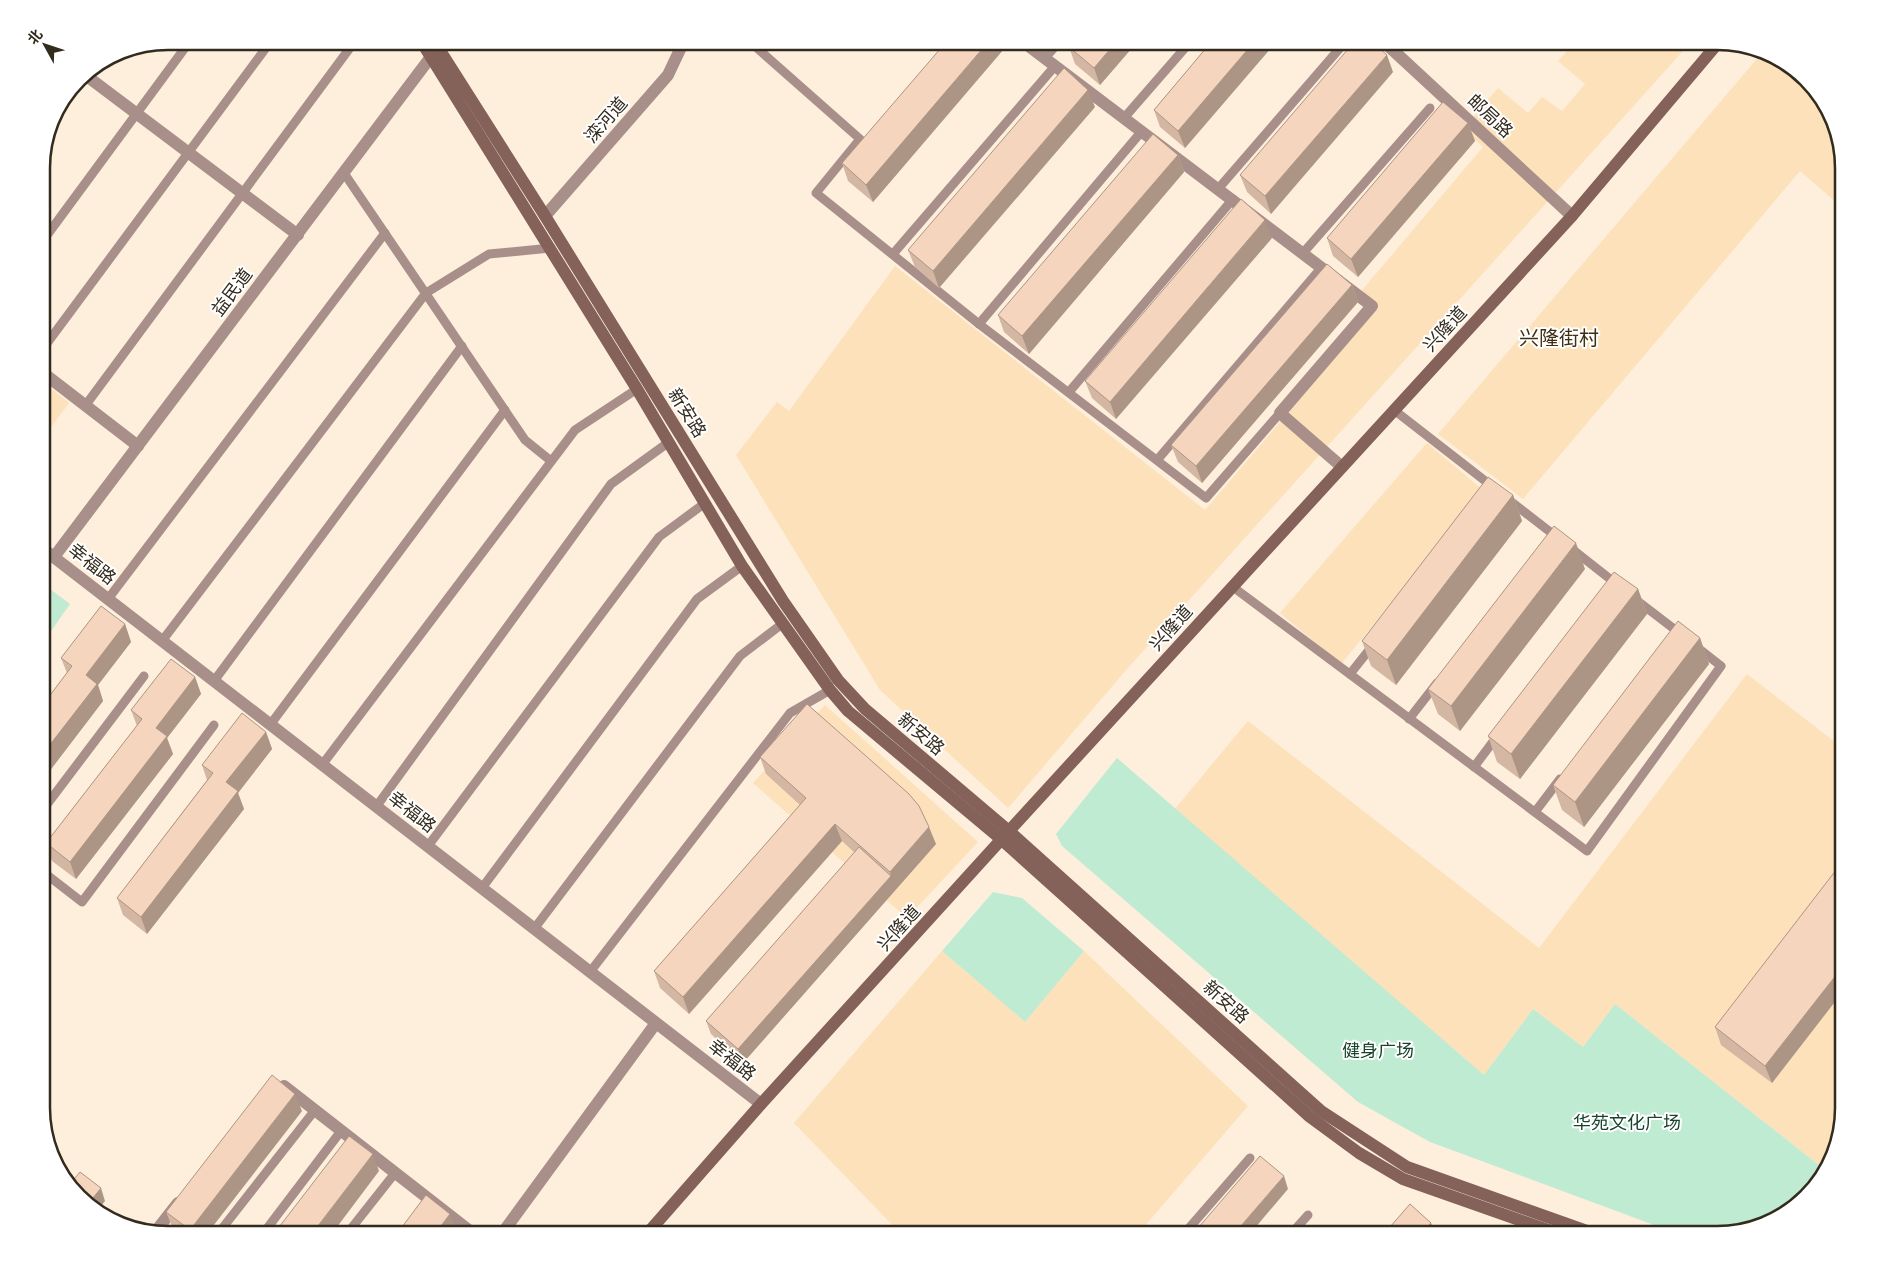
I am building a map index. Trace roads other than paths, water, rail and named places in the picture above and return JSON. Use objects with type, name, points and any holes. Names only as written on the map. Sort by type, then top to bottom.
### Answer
[{"type":"main road","name":"新安路","points":[[426,50],[670,442],[742,566],[830,690],[848,711],[1006,836],[1321,1111],[1406,1167],[1573,1226]]},
{"type":"main road","name":"新安路","points":[[440,50],[545,216],[783,601],[838,680],[865,709],[1006,836],[1310,1117],[1359,1153],[1403,1179],[1536,1226]]},
{"type":"main road","name":"兴隆道","points":[[654,1226],[761,1104],[1572,216],[1712,50]]},
{"type":"street","name":"益民道","points":[[54,557],[431,58],[434,50]]},
{"type":"street","name":"滦河道","points":[[545,216],[668,75],[680,50]]},
{"type":"street","points":[[1034,50],[1372,306],[1280,413],[1342,467]]},
{"type":"street","name":"邮局路","points":[[1393,50],[1572,216]]},
{"type":"street","points":[[89,80],[298,235]]},
{"type":"street","points":[[50,378],[138,446]]},
{"type":"street","name":"幸福路","points":[[50,554],[761,1104]]},
{"type":"street","points":[[508,1226],[656,1023]]},
{"type":"street","points":[[273,1078],[395,1173],[423,1200],[462,1226]]},
{"type":"street","points":[[163,1226],[186,1192]]},
{"type":"lane","points":[[50,231],[183,50]]},
{"type":"lane","points":[[50,339],[264,50]]},
{"type":"lane","points":[[85,406],[244,194],[348,50]]},
{"type":"lane","points":[[759,50],[860,139],[816,193],[979,324],[1158,459],[1206,498],[1280,413]]},
{"type":"lane","points":[[893,254],[1050,62],[1056,50]]},
{"type":"lane","points":[[1124,118],[1183,50]]},
{"type":"lane","points":[[1218,189],[1338,50]]},
{"type":"lane","points":[[1304,253],[1430,108]]},
{"type":"lane","points":[[979,324],[1142,131]]},
{"type":"lane","points":[[344,173],[525,440],[552,461]]},
{"type":"lane","points":[[1070,392],[1233,199]]},
{"type":"lane","points":[[108,599],[385,232]]},
{"type":"lane","points":[[162,641],[426,293],[489,254],[551,248]]},
{"type":"lane","points":[[1158,459],[1322,267]]},
{"type":"lane","points":[[214,681],[462,346]]},
{"type":"lane","points":[[322,765],[575,430],[637,389]]},
{"type":"lane","points":[[270,725],[505,410]]},
{"type":"lane","points":[[1394,410],[1498,491],[1492,499]]},
{"type":"lane","points":[[376,807],[611,484],[670,442]]},
{"type":"lane","points":[[1233,587],[1587,851],[1721,666],[1673,629],[1612,587],[1553,535],[1504,496]]},
{"type":"lane","points":[[428,846],[660,538],[705,503]]},
{"type":"lane","points":[[1547,542],[1553,535]]},
{"type":"lane","points":[[482,888],[697,598],[742,566]]},
{"type":"lane","points":[[534,928],[740,656],[782,624]]},
{"type":"lane","points":[[1667,637],[1673,629]]},
{"type":"lane","points":[[1350,674],[1381,636]]},
{"type":"lane","points":[[1409,718],[1445,672]]},
{"type":"lane","points":[[50,800],[144,676]]},
{"type":"lane","points":[[590,972],[790,714],[830,690]]},
{"type":"lane","points":[[50,877],[82,902],[214,725]]},
{"type":"lane","points":[[1474,767],[1503,729]]},
{"type":"lane","points":[[1535,812],[1565,772]]},
{"type":"lane","points":[[225,1226],[315,1110]]},
{"type":"lane","points":[[269,1226],[341,1131]]},
{"type":"lane","points":[[1191,1226],[1250,1158]]},
{"type":"lane","points":[[353,1226],[395,1173]]},
{"type":"lane","points":[[1298,1226],[1308,1215]]},
{"type":"district","name":"兴隆街村","points":[[1559,338]]},
{"type":"park label","name":"健身广场","points":[[1378,1051]]},
{"type":"park label","name":"华苑文化广场","points":[[1627,1123]]}]
